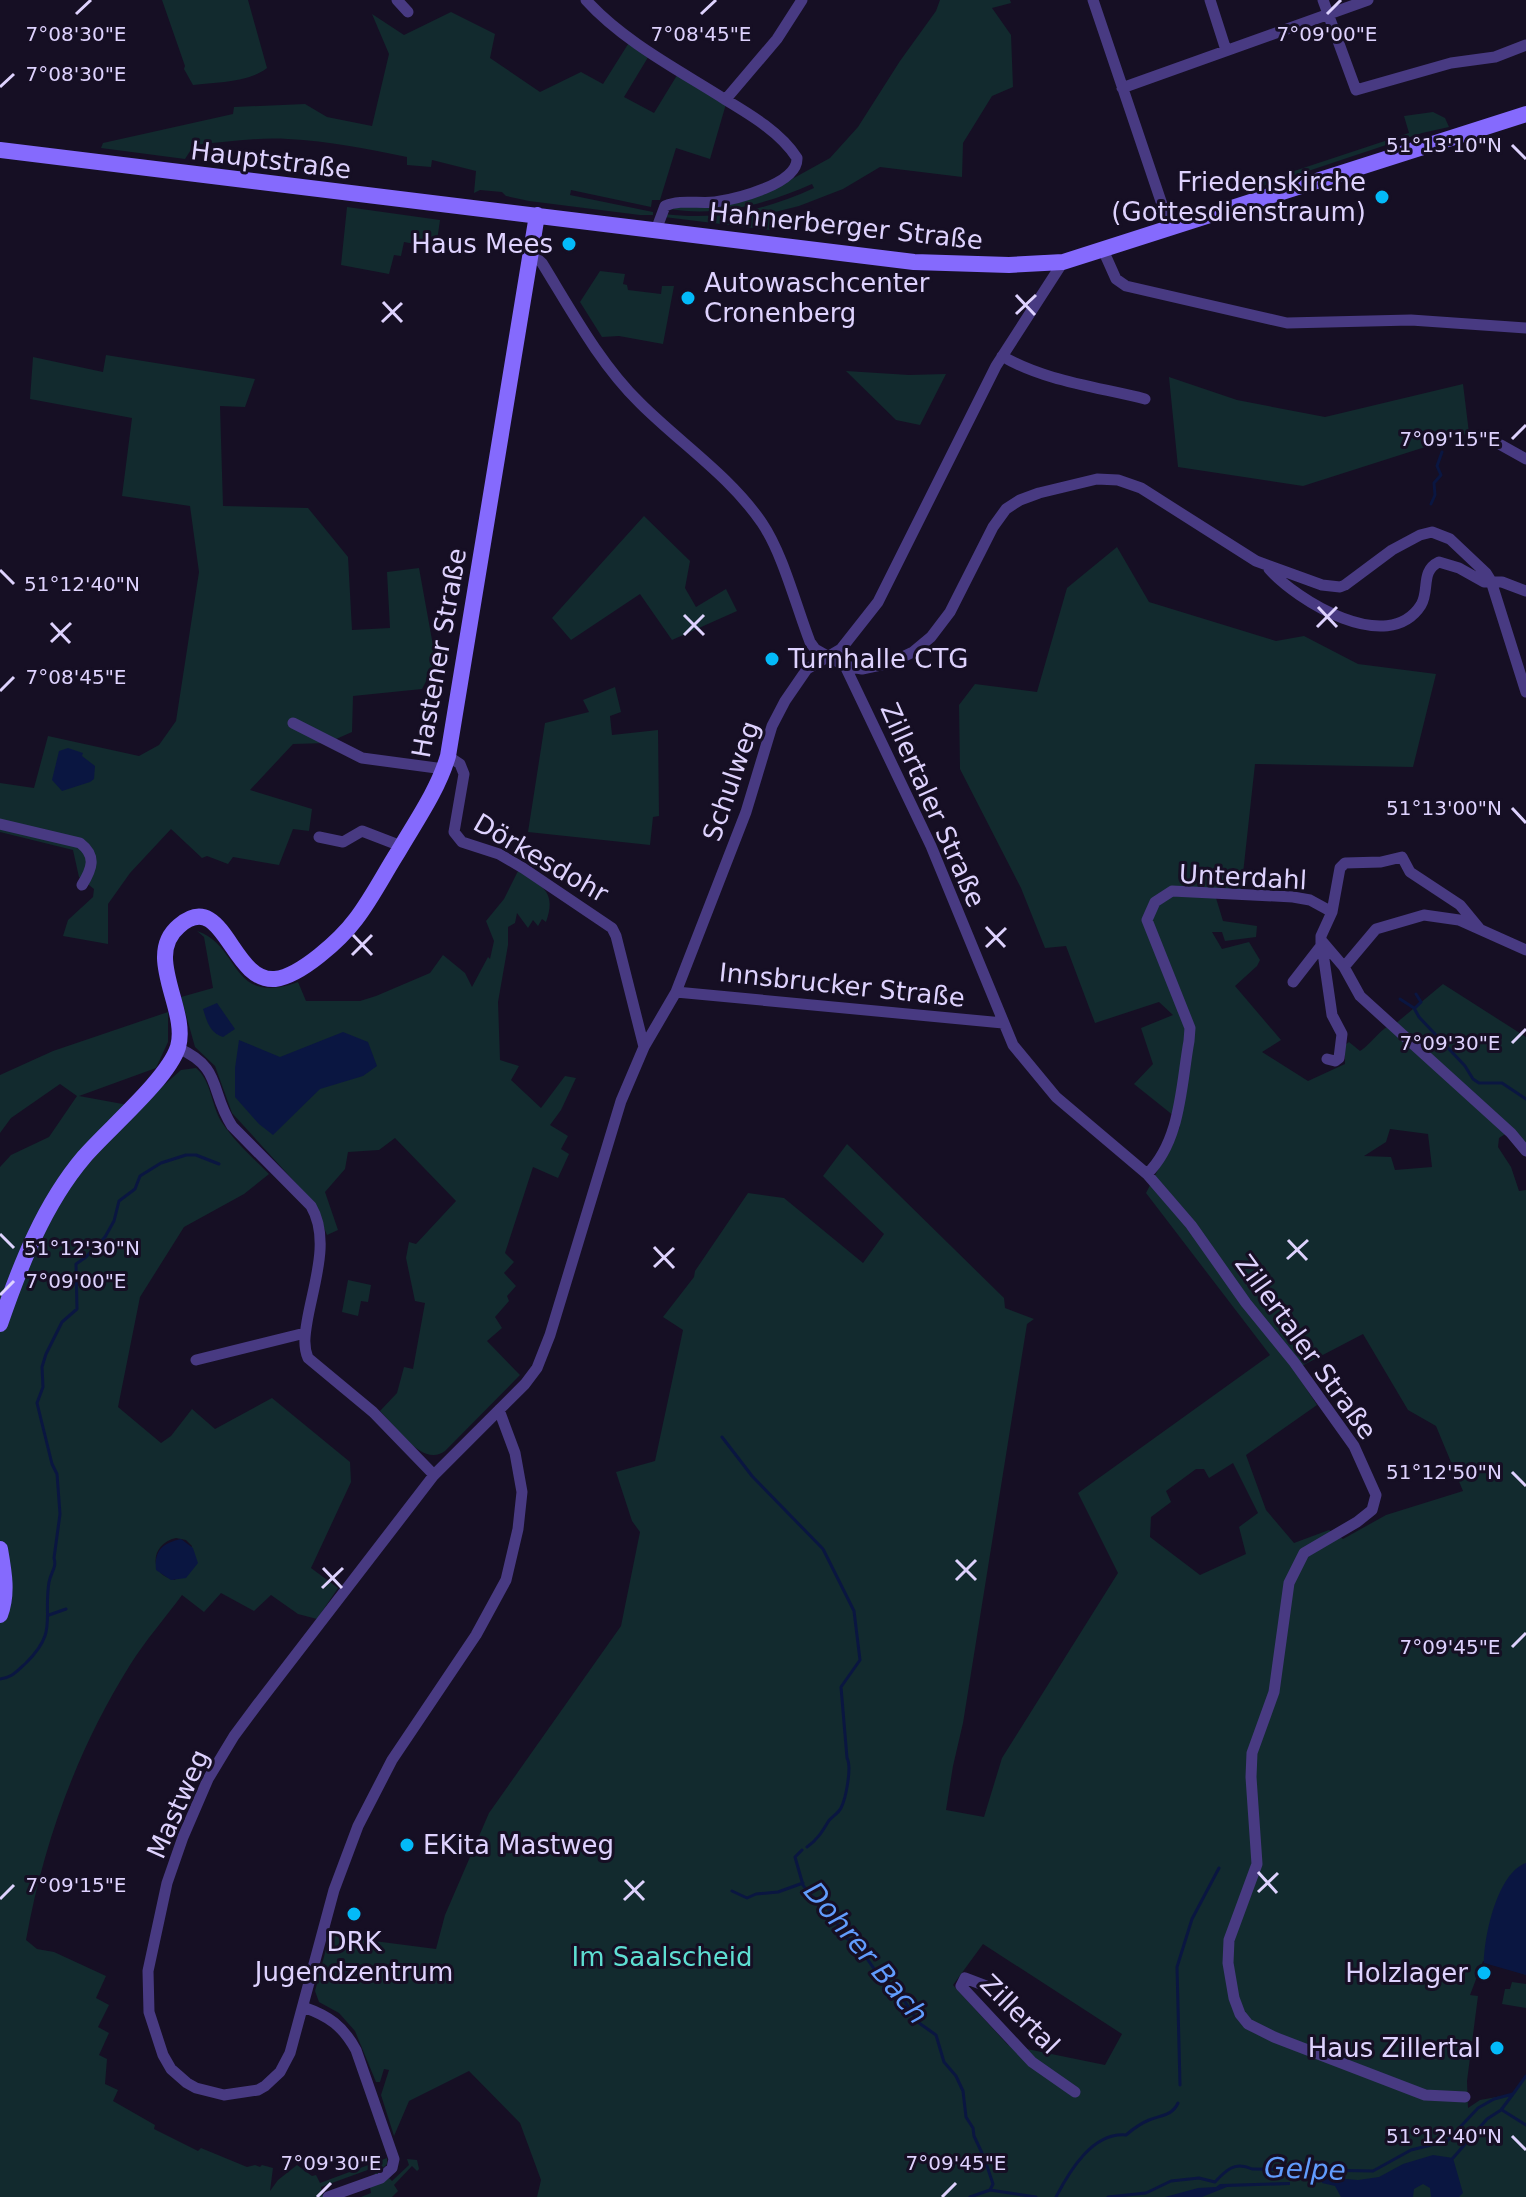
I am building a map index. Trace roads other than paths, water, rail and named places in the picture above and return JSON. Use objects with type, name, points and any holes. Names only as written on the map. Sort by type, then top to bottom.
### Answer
[{"type":"main road","name":"Hahnerberger Straße","points":[[537,215],[944,265],[1063,262],[1522,119]]},
{"type":"main road","name":"Hauptstraße","points":[[0,150],[537,215]]},
{"type":"main road","name":"Hastener Straße","points":[[178,1048],[178,1018],[165,963],[166,948],[177,927],[190,918],[199,916],[209,919],[218,925],[253,974],[274,979],[293,974],[355,921],[401,846],[446,763],[537,215]]},
{"type":"main road","points":[[0,1324],[30,1247],[58,1194],[84,1157],[158,1077],[178,1048]]},
{"type":"main road","points":[[0,1549],[5,1581],[0,1615]]},
{"type":"street","points":[[397,0],[408,12]]},
{"type":"street","points":[[586,0],[612,26],[726,99],[786,145],[797,158],[797,165],[786,179],[715,202],[672,203],[665,206],[656,230]]},
{"type":"street","points":[[726,99],[777,39],[802,0]]},
{"type":"street","points":[[1093,0],[1170,228]]},
{"type":"street","points":[[1210,0],[1226,50]]},
{"type":"street","points":[[1323,0],[1356,90],[1451,63],[1495,57],[1526,45]]},
{"type":"street","points":[[1122,88],[1368,0]]},
{"type":"street","points":[[1103,250],[1116,279],[1126,286],[1277,322],[1411,320],[1526,328]]},
{"type":"street","points":[[530,252],[542,263],[586,333],[629,391],[759,519],[776,551],[810,642],[815,649],[845,666],[862,669],[877,667],[901,659],[922,646],[950,612],[993,527],[1006,509],[1026,497],[1107,478],[1141,488],[1235,550],[1268,567],[1322,585],[1340,587],[1392,550],[1420,535],[1432,532],[1446,536],[1491,581],[1526,692]]},
{"type":"street","name":"Schulweg","points":[[537,1368],[550,1335],[621,1101],[644,1047],[676,992],[746,812],[772,726],[807,669],[841,649],[878,602],[1002,356],[1063,262]]},
{"type":"street","points":[[1002,356],[1040,372],[1145,399]]},
{"type":"street","points":[[1501,445],[1526,459]]},
{"type":"street","points":[[1268,567],[1283,584],[1311,603],[1356,623],[1368,625],[1402,621],[1419,608],[1423,603],[1428,570],[1439,562],[1459,568],[1484,582],[1502,582],[1526,591]]},
{"type":"street","name":"Zillertaler Straße","points":[[845,666],[934,855],[1013,1045],[1056,1097],[1147,1174],[1191,1225],[1354,1446],[1376,1495],[1372,1510],[1304,1553],[1289,1583],[1274,1692],[1252,1753],[1257,1864],[1229,1940],[1228,1963],[1240,2014],[1248,2024],[1274,2037],[1425,2095],[1465,2097]]},
{"type":"street","points":[[293,723],[362,758],[446,763]]},
{"type":"street","name":"Dörkesdohr","points":[[446,763],[460,764],[464,774],[454,832],[456,837],[499,854],[523,868],[612,928],[644,1047]]},
{"type":"street","points":[[0,824],[80,843],[92,857],[91,871],[82,885]]},
{"type":"street","points":[[319,837],[343,842],[362,831],[401,846]]},
{"type":"street","name":"Unterdahl","points":[[1293,982],[1321,943],[1332,912],[1341,865],[1402,857],[1410,872],[1460,905],[1479,928]]},
{"type":"street","name":"Unterdahl","points":[[1147,1174],[1164,1154],[1171,1137],[1190,1028],[1147,920],[1155,902],[1172,891],[1293,897],[1310,900],[1332,912]]},
{"type":"street","name":"Unterdahl","points":[[1344,967],[1376,929],[1424,915],[1449,917],[1526,950]]},
{"type":"street","points":[[1321,943],[1344,967],[1360,996],[1511,1133],[1526,1151]]},
{"type":"street","points":[[1321,943],[1332,1015],[1343,1039],[1339,1058],[1335,1061],[1327,1059]]},
{"type":"street","name":"Innsbrucker Straße","points":[[676,992],[1003,1023]]},
{"type":"street","points":[[178,1048],[203,1062],[209,1069],[223,1112],[232,1126],[311,1206],[317,1216],[321,1238],[305,1333],[304,1349],[308,1358],[373,1412],[434,1475]]},
{"type":"street","points":[[196,1360],[305,1333]]},
{"type":"street","name":"Mastweg","points":[[499,1410],[515,1453],[522,1492],[518,1529],[506,1580],[476,1635],[392,1760],[358,1826],[334,1890],[290,2053],[280,2072],[258,2090],[224,2095],[187,2083],[171,2069],[163,2055],[149,2012],[148,1971],[167,1883],[203,1790],[233,1738],[434,1475],[537,1368]]},
{"type":"street","name":"Zillertal","points":[[986,1986],[965,1978],[961,1986],[1032,2062],[1075,2092]]},
{"type":"street","points":[[303,2007],[326,2015],[348,2036],[356,2050],[394,2159],[392,2168],[381,2178],[328,2197]]},
{"type":"water","points":[[68,748],[83,753],[82,756],[95,766],[94,779],[62,791],[52,780],[59,751]]},
{"type":"water","points":[[217,1003],[235,1029],[223,1037],[212,1030],[203,1009]]},
{"type":"water","points":[[343,1032],[368,1042],[377,1066],[363,1076],[320,1089],[273,1135],[235,1097],[239,1040],[280,1057]]},
{"type":"water","points":[[181,1539],[193,1548],[198,1563],[186,1578],[171,1580],[156,1570],[156,1558],[164,1546]]},
{"type":"water","points":[[1526,1863],[1526,1975],[1484,1963],[1486,1938],[1500,1892],[1507,1879]]},
{"type":"water","points":[[1433,2155],[1453,2158],[1463,2193],[1459,2197],[1431,2197],[1430,2188],[1423,2184],[1414,2189],[1413,2197],[1341,2197],[1335,2186],[1322,2183],[1322,2177],[1358,2180],[1379,2177],[1403,2164]]},
{"type":"water","points":[[1290,2182],[1290,2185],[1227,2187],[1202,2197],[1165,2197],[1220,2184]]},
{"type":"waterway","points":[[1431,504],[1435,495],[1434,483],[1441,475],[1437,466],[1442,452]]},
{"type":"waterway","points":[[1416,994],[1421,1002],[1416,1007]]},
{"type":"waterway","points":[[1400,999],[1414,1008],[1473,1079],[1479,1083],[1502,1083],[1526,1099]]},
{"type":"waterway","points":[[0,1679],[11,1676],[26,1663],[46,1633],[49,1582],[55,1564],[60,1514],[57,1474],[37,1403],[43,1387],[42,1367],[46,1354],[62,1322],[77,1309],[76,1264],[105,1237],[114,1221],[119,1201],[135,1189],[140,1176],[161,1163],[186,1155],[196,1155],[219,1164]]},
{"type":"waterway","name":"Dohrer Bach","points":[[722,1437],[752,1476],[823,1549],[854,1611],[860,1660],[841,1687],[849,1768],[846,1790],[840,1810],[807,1847]]},
{"type":"waterway","points":[[49,1615],[66,1609]]},
{"type":"waterway","name":"Dohrer Bach","points":[[802,1850],[795,1857],[803,1885],[810,1895],[827,1907],[845,1937],[859,1947],[879,1976],[901,1996],[919,2023],[936,2035],[944,2062],[963,2091],[966,2117],[993,2184],[990,2190]]},
{"type":"waterway","points":[[1180,2085],[1177,1967],[1192,1919],[1219,1868]]},
{"type":"waterway","points":[[732,1891],[747,1898],[803,1883]]},
{"type":"waterway","name":"Gelpe","points":[[1108,2197],[1146,2193],[1171,2181],[1199,2178],[1215,2182],[1236,2166],[1252,2169],[1373,2171],[1411,2150],[1447,2141],[1478,2108],[1494,2099],[1513,2094],[1526,2076]]},
{"type":"waterway","points":[[1453,2158],[1513,2094]]},
{"type":"waterway","points":[[1056,2197],[1068,2176],[1093,2146],[1114,2136],[1126,2135],[1142,2123],[1169,2113],[1178,2103]]},
{"type":"waterway","points":[[1502,2110],[1526,2125]]},
{"type":"waterway","name":"Gelpe","points":[[970,2197],[990,2190],[1036,2197]]},
{"type":"place","name":"Friedenskirche (Gottesdienstraum)","points":[[1382,197]]},
{"type":"place","name":"Haus Mees","points":[[569,244]]},
{"type":"place","name":"Autowaschcenter Cronenberg","points":[[688,298]]},
{"type":"place","name":"Turnhalle CTG","points":[[772,659]]},
{"type":"place","name":"EKita Mastweg","points":[[407,1845]]},
{"type":"place","name":"DRK Jugendzentrum","points":[[354,1914]]},
{"type":"place","name":"Holzlager","points":[[1484,1973]]},
{"type":"place","name":"Haus Zillertal","points":[[1497,2048]]},
{"type":"park label","name":"Im Saalscheid","points":[[662,1957]]}]
